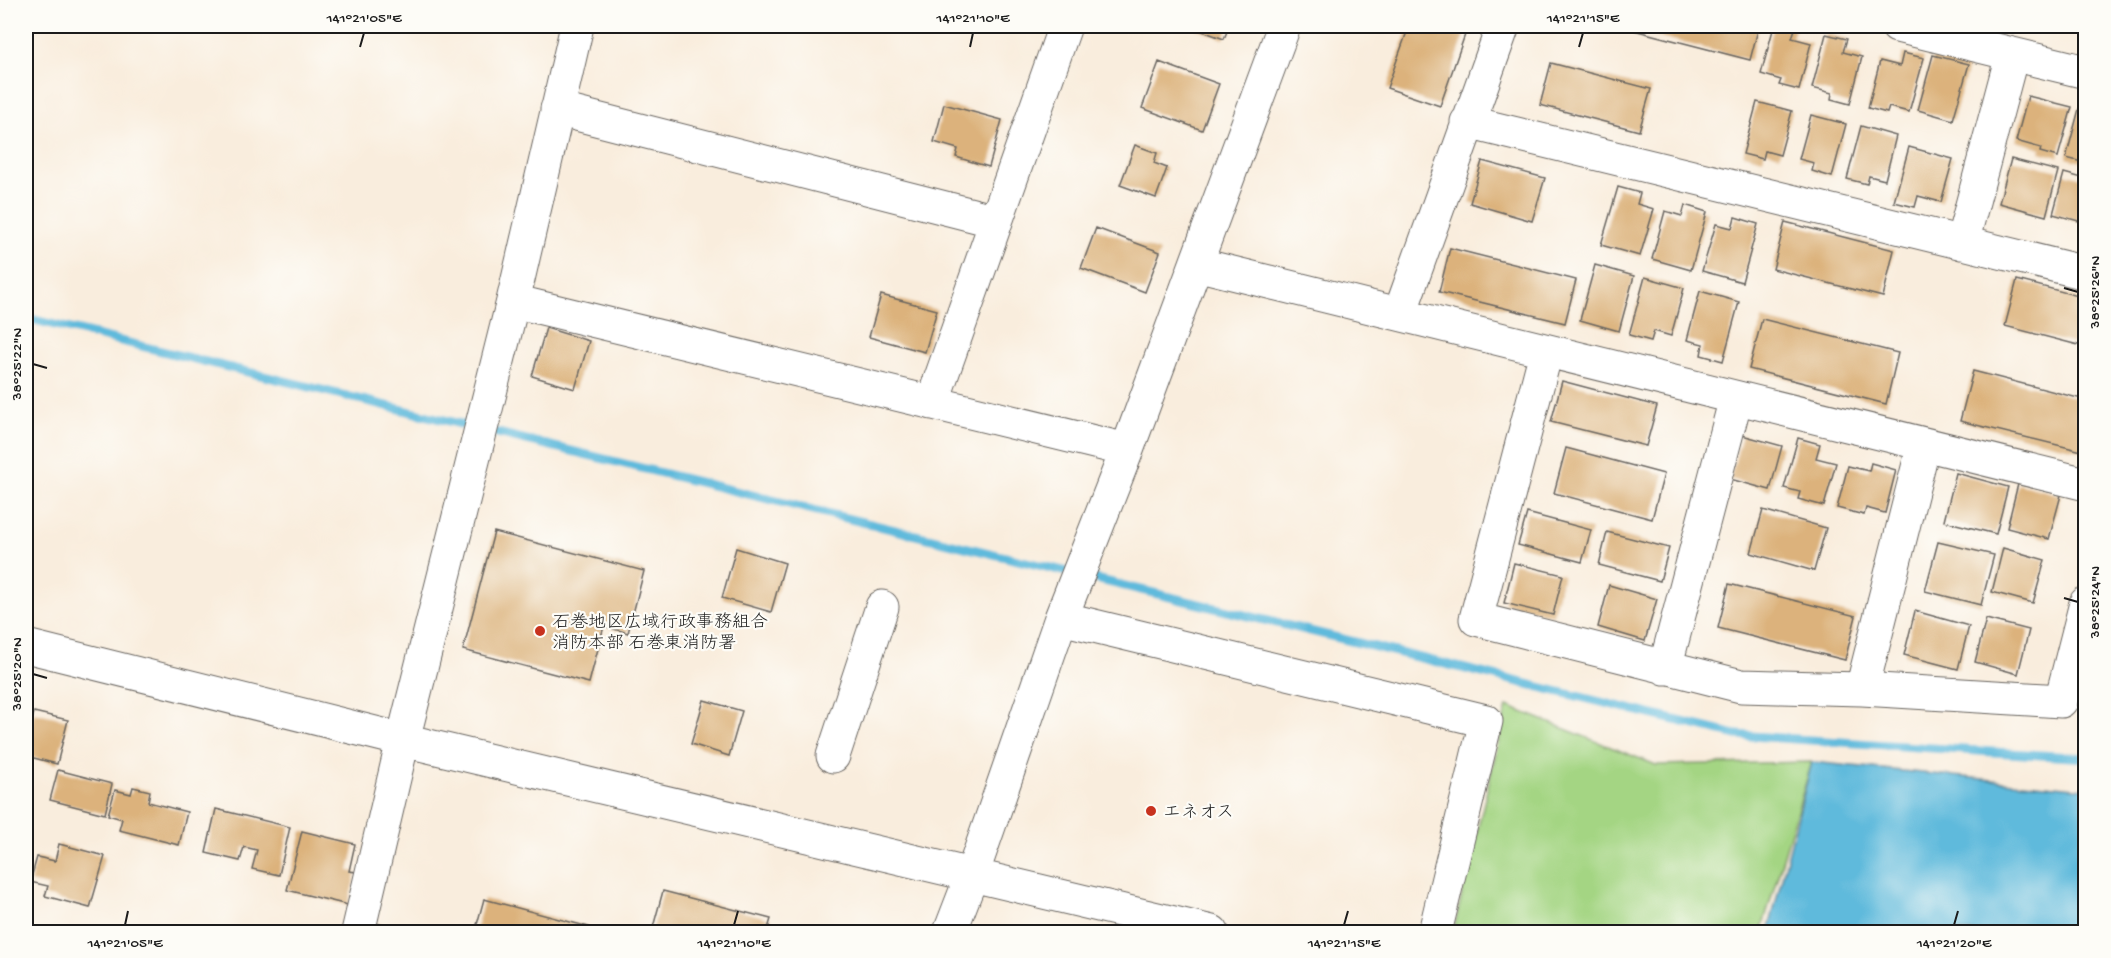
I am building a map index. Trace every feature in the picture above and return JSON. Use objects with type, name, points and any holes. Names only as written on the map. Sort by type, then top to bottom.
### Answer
[{"type":"street","points":[[358,933],[403,740],[513,301],[577,26]]},
{"type":"street","points":[[932,403],[1061,26]]},
{"type":"street","points":[[950,933],[1066,606],[1127,450],[1284,26]]},
{"type":"street","points":[[1400,313],[1503,26]]},
{"type":"street","points":[[1897,26],[2085,72]]},
{"type":"street","points":[[1962,243],[2012,55]]},
{"type":"street","points":[[557,109],[996,221]]},
{"type":"street","points":[[1467,122],[2085,273]]},
{"type":"street","points":[[1196,264],[2085,484]]},
{"type":"street","points":[[513,301],[1127,450]]},
{"type":"street","points":[[1546,352],[1476,619],[1741,686],[1862,689],[2061,701],[2085,603]]},
{"type":"street","points":[[1665,668],[1736,398]]},
{"type":"street","points":[[1862,689],[1924,444]]},
{"type":"street","points":[[1066,606],[1486,721],[1435,933]]},
{"type":"street","points":[[833,756],[882,607]]},
{"type":"street","points":[[26,646],[403,740],[1212,933]]},
{"type":"green space","points":[[1507,706],[1656,765],[1812,762],[1761,932],[1453,932]]},
{"type":"water","points":[[1812,762],[2085,789],[2085,932],[1768,932]]},
{"type":"building","points":[[1189,26],[1229,26],[1224,39]]},
{"type":"building","points":[[1409,26],[1468,26],[1440,106],[1387,88]]},
{"type":"building","points":[[1618,26],[1759,26],[1750,60]]},
{"type":"building","points":[[1774,26],[1796,26],[1792,38],[1811,43],[1799,90],[1779,85],[1781,80],[1761,74]]},
{"type":"building","points":[[1826,34],[1847,39],[1843,52],[1862,57],[1850,104],[1831,99],[1832,93],[1812,88]]},
{"type":"building","points":[[1903,53],[1924,58],[1909,112],[1889,107],[1887,113],[1868,108],[1880,61],[1900,66]]},
{"type":"building","points":[[1933,55],[1969,64],[1953,120],[1918,110]]},
{"type":"building","points":[[1159,62],[1219,84],[1202,130],[1142,108]]},
{"type":"building","points":[[1551,63],[1651,89],[1639,131],[1540,105]]},
{"type":"building","points":[[2028,96],[2072,107],[2058,157],[2040,152],[2041,148],[2016,141]]},
{"type":"building","points":[[1757,102],[1792,111],[1780,155],[1765,151],[1763,159],[1743,154]]},
{"type":"building","points":[[944,104],[1002,120],[989,167],[956,157],[958,149],[934,142]]},
{"type":"building","points":[[2079,109],[2086,111],[2086,163],[2066,158]]},
{"type":"building","points":[[1811,115],[1846,124],[1832,177],[1812,171],[1814,163],[1799,159]]},
{"type":"building","points":[[1861,126],[1896,136],[1885,180],[1869,176],[1867,184],[1847,179]]},
{"type":"building","points":[[1135,145],[1157,153],[1154,163],[1167,168],[1156,198],[1120,185]]},
{"type":"building","points":[[1909,147],[1953,159],[1941,202],[1918,196],[1915,207],[1894,202]]},
{"type":"building","points":[[2011,159],[2058,171],[2046,216],[1999,203]]},
{"type":"building","points":[[1482,161],[1545,178],[1532,221],[1470,203]]},
{"type":"building","points":[[2064,173],[2086,179],[2086,223],[2053,214]]},
{"type":"building","points":[[1618,187],[1640,193],[1637,204],[1654,209],[1640,256],[1601,245]]},
{"type":"building","points":[[1685,205],[1707,212],[1691,270],[1652,259],[1665,211],[1682,216]]},
{"type":"building","points":[[1735,217],[1758,224],[1742,282],[1702,271],[1716,224],[1732,228]]},
{"type":"building","points":[[1785,222],[1894,250],[1883,297],[1773,269]]},
{"type":"building","points":[[1096,228],[1160,252],[1145,292],[1081,268]]},
{"type":"building","points":[[1450,248],[1576,280],[1565,323],[1439,292]]},
{"type":"building","points":[[1595,265],[1634,276],[1619,331],[1580,320]]},
{"type":"building","points":[[1645,277],[1684,288],[1671,336],[1654,331],[1651,341],[1629,335]]},
{"type":"building","points":[[2017,280],[2086,298],[2086,347],[2005,326]]},
{"type":"building","points":[[1700,291],[1739,302],[1723,361],[1701,355],[1703,344],[1687,340]]},
{"type":"building","points":[[881,295],[937,310],[925,352],[869,337]]},
{"type":"building","points":[[1762,319],[1898,353],[1886,404],[1749,369]]},
{"type":"building","points":[[546,328],[589,341],[575,389],[532,376]]},
{"type":"building","points":[[1973,371],[2086,400],[2086,452],[1960,421]]},
{"type":"building","points":[[1562,381],[1657,406],[1646,446],[1551,422]]},
{"type":"building","points":[[1742,435],[1782,446],[1770,490],[1730,479]]},
{"type":"building","points":[[1798,438],[1820,444],[1816,458],[1836,463],[1824,506],[1798,499],[1800,492],[1784,488]]},
{"type":"building","points":[[1566,448],[1664,474],[1652,519],[1554,493]]},
{"type":"building","points":[[1871,463],[1896,470],[1885,513],[1866,508],[1864,515],[1837,508],[1848,466],[1869,471]]},
{"type":"building","points":[[1956,473],[2008,487],[1996,534],[1944,521]]},
{"type":"building","points":[[2018,484],[2061,495],[2049,539],[2007,528]]},
{"type":"building","points":[[1763,510],[1826,528],[1814,571],[1751,553]]},
{"type":"building","points":[[1527,513],[1591,530],[1582,562],[1518,545]]},
{"type":"building","points":[[494,532],[644,571],[628,633],[604,626],[589,683],[463,650]]},
{"type":"building","points":[[1607,532],[1669,548],[1660,581],[1599,565]]},
{"type":"building","points":[[1938,542],[1994,555],[1981,605],[1925,591]]},
{"type":"building","points":[[736,548],[785,563],[771,612],[722,598]]},
{"type":"building","points":[[2003,548],[2045,560],[2033,603],[1992,592]]},
{"type":"building","points":[[1514,563],[1563,575],[1553,615],[1504,603]]},
{"type":"building","points":[[1729,584],[1856,616],[1845,660],[1718,628]]},
{"type":"building","points":[[1609,585],[1657,599],[1645,641],[1598,627]]},
{"type":"building","points":[[1915,611],[1969,626],[1958,669],[1904,655]]},
{"type":"building","points":[[1986,619],[2029,630],[2018,674],[1975,662]]},
{"type":"building","points":[[704,700],[742,711],[729,756],[691,744]]},
{"type":"building","points":[[34,712],[68,720],[57,764],[26,756]]},
{"type":"building","points":[[58,770],[112,784],[105,814],[50,800]]},
{"type":"building","points":[[133,787],[150,791],[148,802],[187,812],[179,845],[119,830],[122,819],[108,815],[115,790],[131,794]]},
{"type":"building","points":[[216,809],[290,827],[279,875],[252,869],[257,850],[244,847],[240,861],[206,853]]},
{"type":"building","points":[[302,831],[355,844],[349,871],[356,872],[348,905],[287,890]]},
{"type":"building","points":[[59,844],[105,856],[90,908],[45,896],[48,886],[30,882],[37,857],[55,861]]},
{"type":"building","points":[[663,891],[771,919],[767,932],[652,931]]},
{"type":"building","points":[[484,899],[589,927],[587,932],[475,932]]},
{"type":"building","points":[[375,923],[408,932],[373,932]]},
{"type":"waterway","points":[[26,318],[1736,735],[2086,758]]},
{"type":"place","name":"石巻地区広域行政事務組合 消防本部 石巻東消防署","points":[[540,631]]},
{"type":"place","name":"エネオス","points":[[1151,811]]}]
